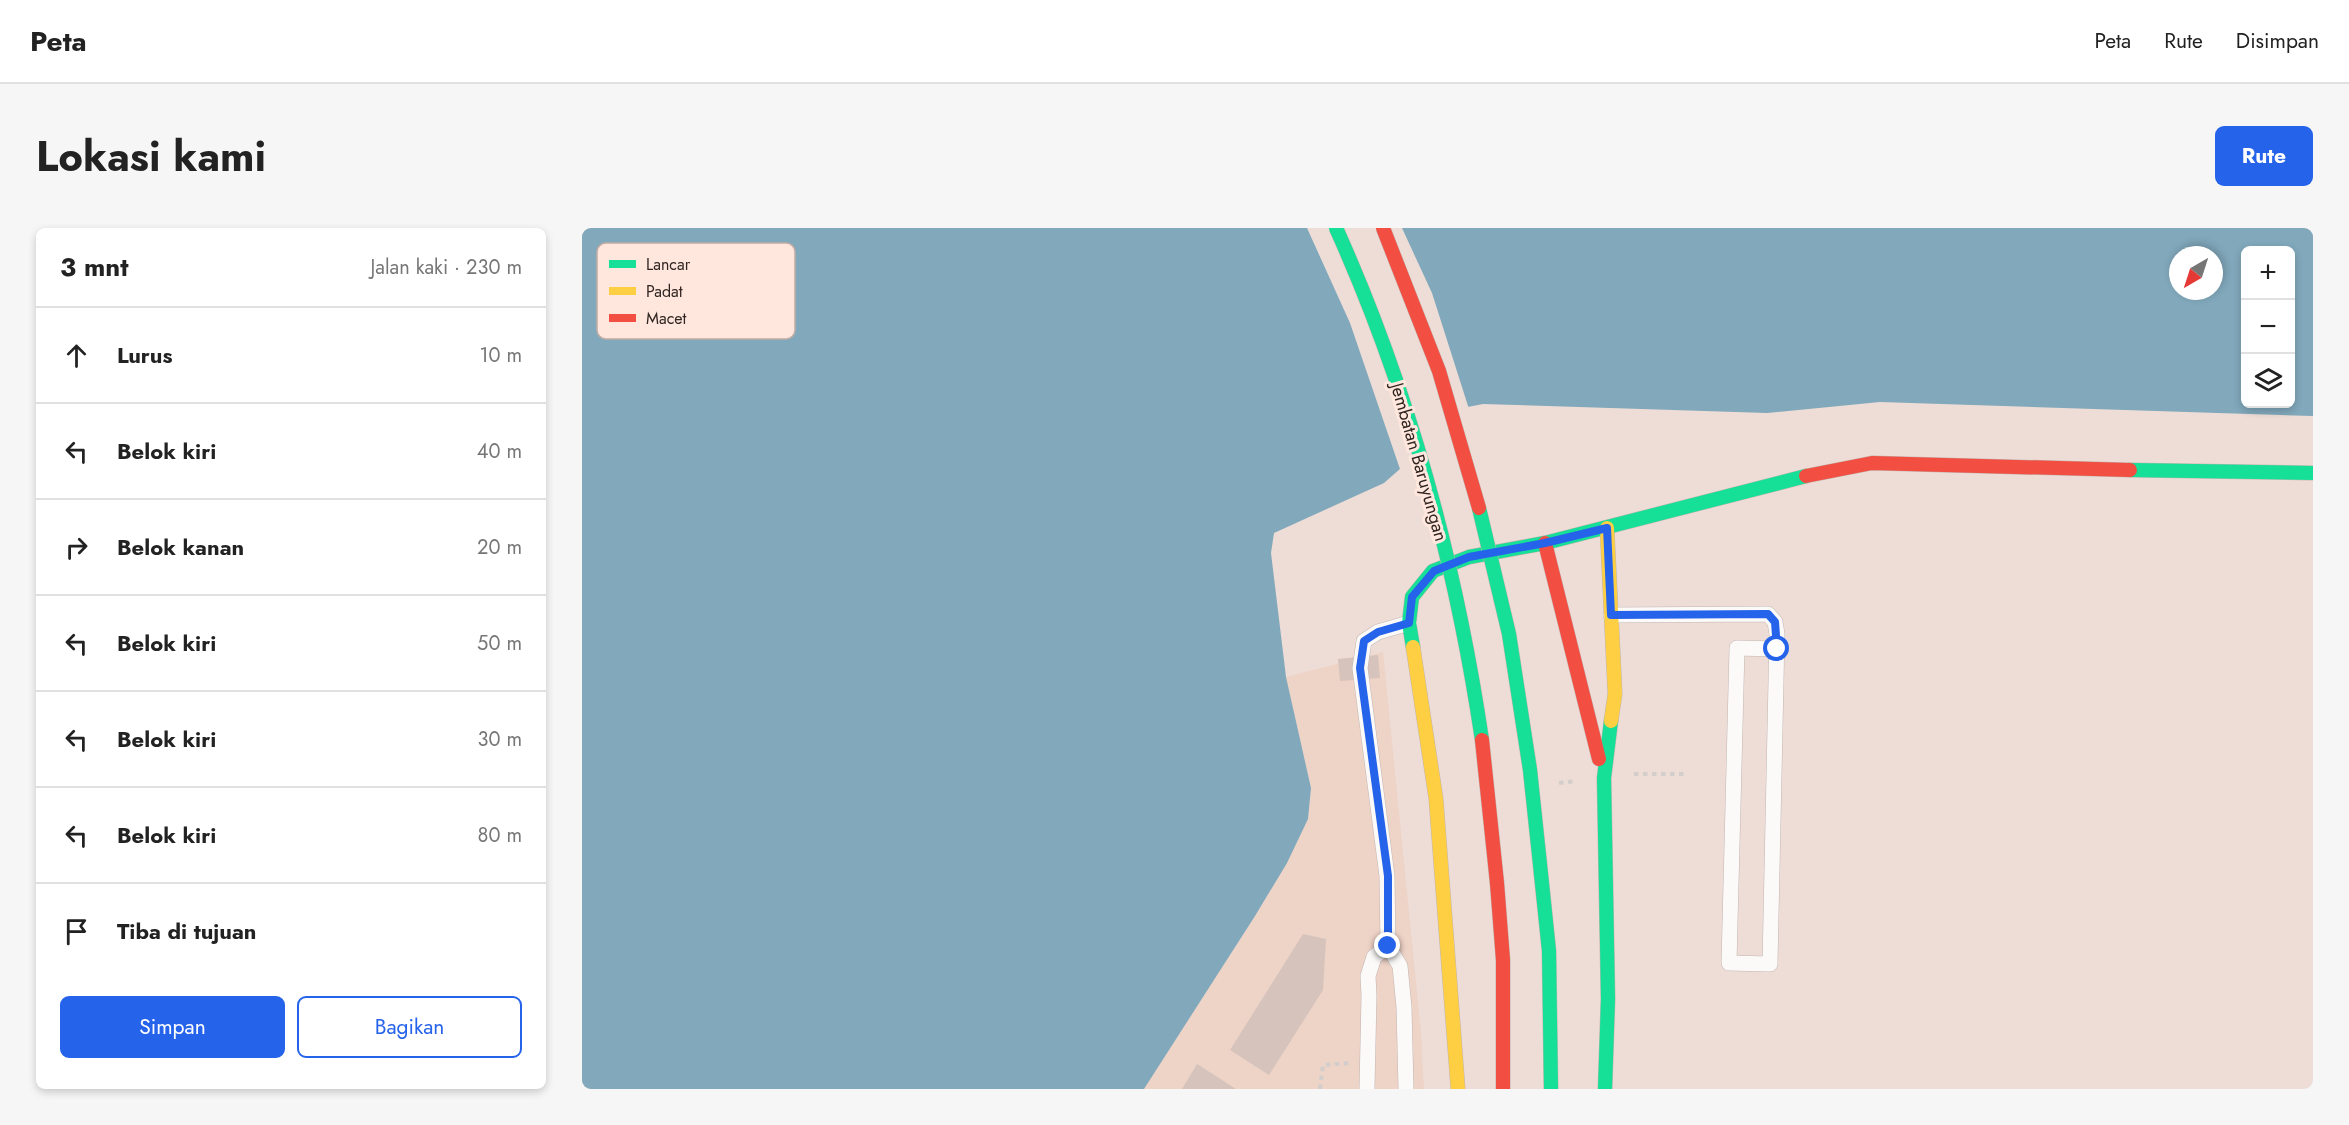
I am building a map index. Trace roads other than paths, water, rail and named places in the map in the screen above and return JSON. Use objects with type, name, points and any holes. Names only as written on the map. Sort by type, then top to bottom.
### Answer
[{"type":"main road","name":"Jembatan Baruyungan","points":[[1336,228],[1352,261],[1397,384],[1431,496],[1467,654],[1486,769],[1497,882],[1503,960],[1503,1089]]},
{"type":"main road","points":[[1383,228],[1439,371],[1473,484],[1509,634],[1530,770],[1549,951],[1551,1089]]},
{"type":"main road","points":[[1458,1089],[1436,799],[1409,623],[1412,597],[1434,571],[1469,557],[1545,543],[1786,480],[1872,463],[2313,473]]},
{"type":"main road","points":[[1605,1089],[1608,999],[1604,778],[1615,694],[1607,528]]},
{"type":"main road","points":[[1545,543],[1604,778]]},
{"type":"lane","points":[[1611,615],[1768,614],[1775,622],[1777,649],[1770,964],[1729,963],[1737,648],[1777,649]]},
{"type":"lane","points":[[1406,1089],[1404,1007],[1400,966],[1388,946],[1388,876],[1360,668],[1364,641],[1378,632],[1409,623]]},
{"type":"lane","points":[[1367,1089],[1368,976],[1374,957],[1388,946]]},
{"type":"water","points":[[582,228],[2313,228],[2313,416],[1880,402],[1767,413],[1483,404],[1457,409],[1409,461],[1384,483],[1274,533],[1271,553],[1286,677],[1311,788],[1308,819],[1287,863],[1144,1089],[582,1089]]}]
